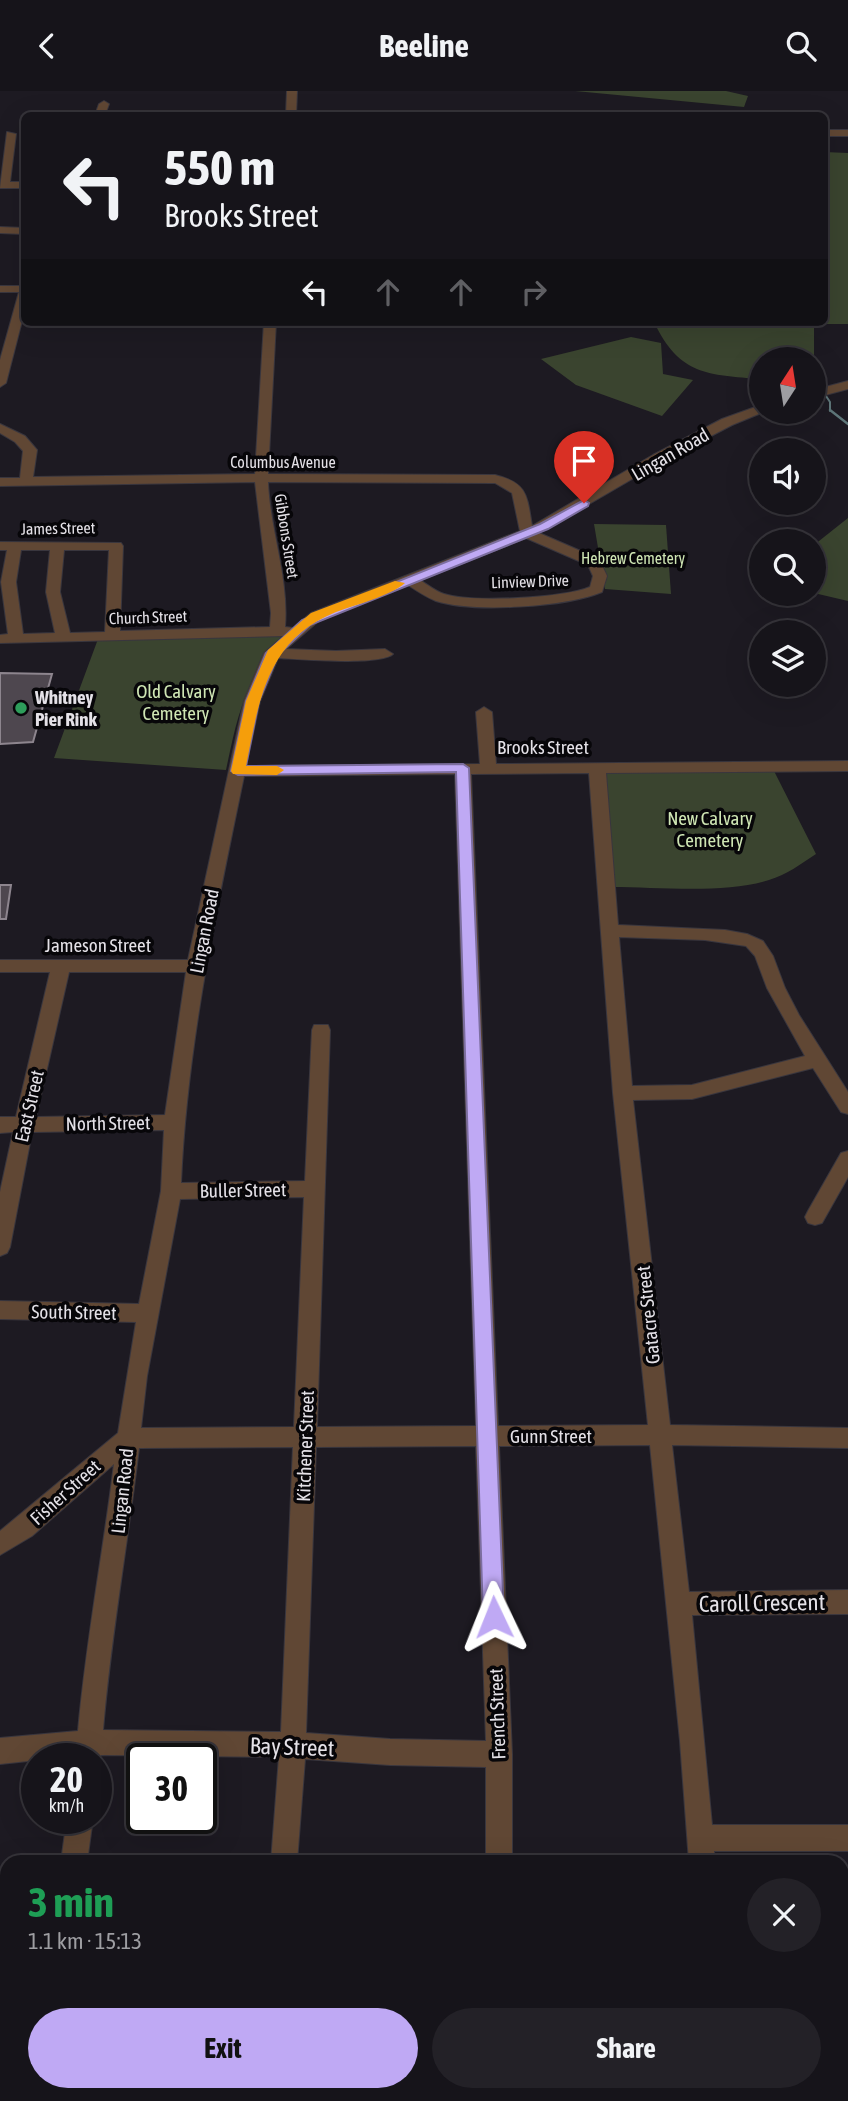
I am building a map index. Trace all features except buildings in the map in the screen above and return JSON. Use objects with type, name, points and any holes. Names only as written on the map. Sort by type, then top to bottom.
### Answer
[{"type":"street","points":[[291,112],[292,91]]},
{"type":"street","points":[[101,112],[104,104]]},
{"type":"street","points":[[828,133],[848,133]]},
{"type":"street","points":[[6,135],[2,185],[21,185]]},
{"type":"street","points":[[0,230],[21,231]]},
{"type":"street","points":[[0,289],[21,291]]},
{"type":"street","points":[[0,383],[21,302]]},
{"type":"street","name":"Gibbons Street","points":[[271,326],[262,416],[262,478],[265,522],[278,593],[277,630]]},
{"type":"street","points":[[826,391],[848,385]]},
{"type":"street","name":"Lingan Road","points":[[90,1743],[98,1646],[116,1544],[128,1438],[171,1191],[174,1122],[196,966],[252,701],[272,653],[316,616],[527,533],[566,514],[686,444],[749,414]]},
{"type":"street","points":[[0,428],[20,439],[30,450],[26,482]]},
{"type":"street","name":"Columbus Avenue","points":[[0,482],[262,478],[502,480],[518,491],[527,533]]},
{"type":"street","name":"Linview Drive","points":[[409,579],[437,596],[455,600],[584,596],[597,589],[599,571],[594,562],[527,533]]},
{"type":"street","points":[[58,545],[51,573],[51,592],[64,638]]},
{"type":"street","points":[[8,546],[7,581],[10,615],[16,638]]},
{"type":"street","name":"James Street","points":[[8,546],[116,546],[112,635]]},
{"type":"street","name":"Church Street","points":[[0,639],[296,631]]},
{"type":"street","points":[[272,653],[336,656],[385,654]]},
{"type":"street","points":[[484,712],[488,767]]},
{"type":"street","name":"Brooks Street","points":[[238,771],[848,766]]},
{"type":"street","name":"French Street","points":[[463,768],[499,1754],[499,1855]]},
{"type":"street","name":"Gatacre Street","points":[[597,768],[623,1093],[694,1741],[701,1850]]},
{"type":"street","points":[[609,930],[734,937],[756,944],[761,949],[776,987],[817,1060],[848,1107]]},
{"type":"street","name":"Jameson Street","points":[[0,966],[196,966]]},
{"type":"street","name":"East Street","points":[[0,1247],[24,1125],[61,966]]},
{"type":"street","name":"Kitchener Street","points":[[285,1855],[293,1745],[321,1030]]},
{"type":"street","points":[[623,1093],[692,1092],[817,1060]]},
{"type":"street","name":"North Street","points":[[0,1125],[174,1122]]},
{"type":"street","points":[[815,1217],[848,1159]]},
{"type":"street","name":"Buller Street","points":[[171,1191],[315,1189]]},
{"type":"street","name":"South Street","points":[[0,1311],[148,1313]]},
{"type":"street","name":"Gunn Street","points":[[128,1438],[661,1435],[848,1438]]},
{"type":"street","name":"Fisher Street","points":[[0,1544],[24,1528],[128,1438]]},
{"type":"street","name":"Caroll Crescent","points":[[677,1604],[848,1601]]},
{"type":"street","name":"Bay Street","points":[[112,1750],[293,1745],[390,1752],[499,1754]]},
{"type":"street","name":"Bay Street","points":[[0,1751],[21,1751]]},
{"type":"street","points":[[76,1855],[78,1834]]},
{"type":"street","points":[[701,1850],[848,1838]]},
{"type":"green space","points":[[575,91],[726,91],[748,96],[744,107]]},
{"type":"green space","points":[[828,152],[848,153],[848,324],[828,324]]},
{"type":"green space","points":[[656,326],[814,326],[814,347],[749,347],[749,378],[725,376],[697,369],[674,353]]},
{"type":"green space","points":[[631,337],[661,343],[663,374],[693,380],[662,416],[576,385],[541,359]]},
{"type":"green space","points":[[848,518],[848,601],[826,596],[826,535]]},
{"type":"green space","name":"Hebrew Cemetery","points":[[594,524],[666,525],[671,594],[605,589]]},
{"type":"green space","name":"Old Calvary Cemetery","points":[[289,636],[262,666],[253,681],[240,713],[226,770],[54,758],[98,639]]},
{"type":"green space","name":"New Calvary Cemetery","points":[[774,771],[816,854],[781,875],[752,884],[713,888],[612,887],[605,773]]},
{"type":"waterway","points":[[826,396],[830,402],[830,410]]},
{"type":"waterway","points":[[830,410],[848,424]]},
{"type":"slow traffic","points":[[277,770],[238,771],[252,701],[272,653],[316,616],[399,583]]},
{"type":"place","name":"Whitney Pier Rink","points":[[21,708]]},
{"type":"route","points":[[494,1617],[463,768],[238,771],[252,701],[272,653],[306,622],[544,526],[584,503]]}]
